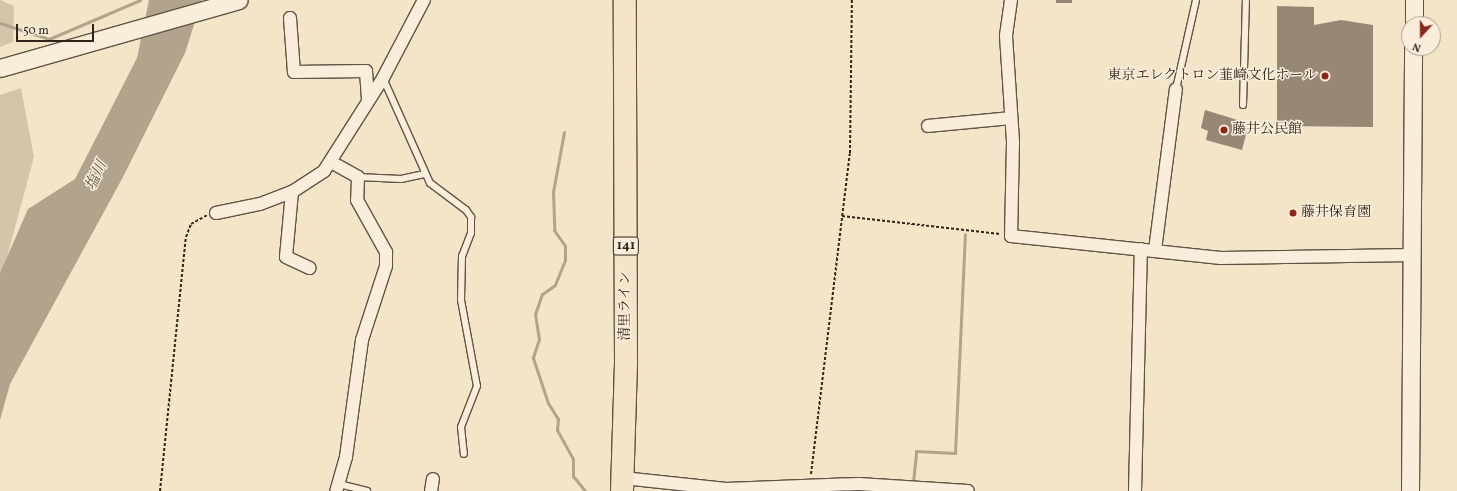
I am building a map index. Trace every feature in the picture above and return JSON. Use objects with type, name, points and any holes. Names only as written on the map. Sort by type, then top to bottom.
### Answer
[{"type":"highway","name":"清里ライン","points":[[623,485],[626,362],[625,0]]},
{"type":"street","points":[[4,67],[239,0]]},
{"type":"street","points":[[216,213],[260,204],[292,192],[324,171],[382,78],[424,0]]},
{"type":"street","points":[[1011,0],[1006,36],[1011,118],[1011,236],[1241,259],[1412,255]]},
{"type":"street","points":[[1414,0],[1414,16]]},
{"type":"street","points":[[290,18],[294,72],[366,70],[368,101]]},
{"type":"street","points":[[1410,491],[1414,56]]},
{"type":"street","points":[[1155,250],[1176,89]]},
{"type":"street","points":[[928,126],[1011,118]]},
{"type":"street","points":[[331,162],[358,177],[357,200],[386,252],[386,266],[362,340],[337,488]]},
{"type":"street","points":[[292,192],[286,257],[310,268]]},
{"type":"street","points":[[1136,491],[1141,249]]},
{"type":"street","points":[[623,485],[726,490],[859,484],[968,491]]},
{"type":"lane","points":[[1176,89],[1196,0]]},
{"type":"lane","points":[[1243,105],[1246,0]]},
{"type":"lane","points":[[382,78],[430,183],[466,210],[471,217],[471,233],[462,256],[461,300],[477,386],[461,428],[464,454]]},
{"type":"lane","points":[[358,177],[401,179],[425,174]]},
{"type":"lane","points":[[337,488],[368,491]]},
{"type":"path","points":[[809,486],[850,153],[852,0]]},
{"type":"path","points":[[160,491],[186,237],[191,224],[216,213]]},
{"type":"path","points":[[842,216],[1011,236]]},
{"type":"shaded area","points":[[0,0],[14,6],[13,42],[0,47]]},
{"type":"shaded area","points":[[21,88],[34,157],[0,283],[0,95]]},
{"type":"water","name":"塩川","points":[[149,0],[202,0],[185,53],[123,177],[10,384],[0,420],[0,273],[28,209],[75,179],[137,58]]},
{"type":"building","points":[[1056,0],[1072,0],[1072,3],[1056,3]]},
{"type":"building","name":"東京エレクトロン韮崎文化ホール","points":[[1277,6],[1314,7],[1314,25],[1341,20],[1373,25],[1373,127],[1277,126]]},
{"type":"building","name":"藤井公民館","points":[[1205,110],[1241,121],[1240,129],[1247,131],[1242,150],[1206,140],[1208,131],[1201,128]]},
{"type":"waterway","points":[[0,23],[49,39],[140,0]]},
{"type":"waterway","points":[[564,132],[553,192],[554,230],[565,246],[565,260],[555,285],[542,294],[535,314],[539,339],[533,358],[548,403],[558,419],[557,430],[573,459],[573,476],[585,491]]},
{"type":"waterway","points":[[910,482],[913,482],[916,451],[955,453],[965,234]]},
{"type":"place","name":"東京エレクトロン韮崎文化ホール","points":[[1325,76]]},
{"type":"place","name":"藤井公民館","points":[[1224,130]]},
{"type":"place","name":"藤井保育園","points":[[1293,213]]}]
